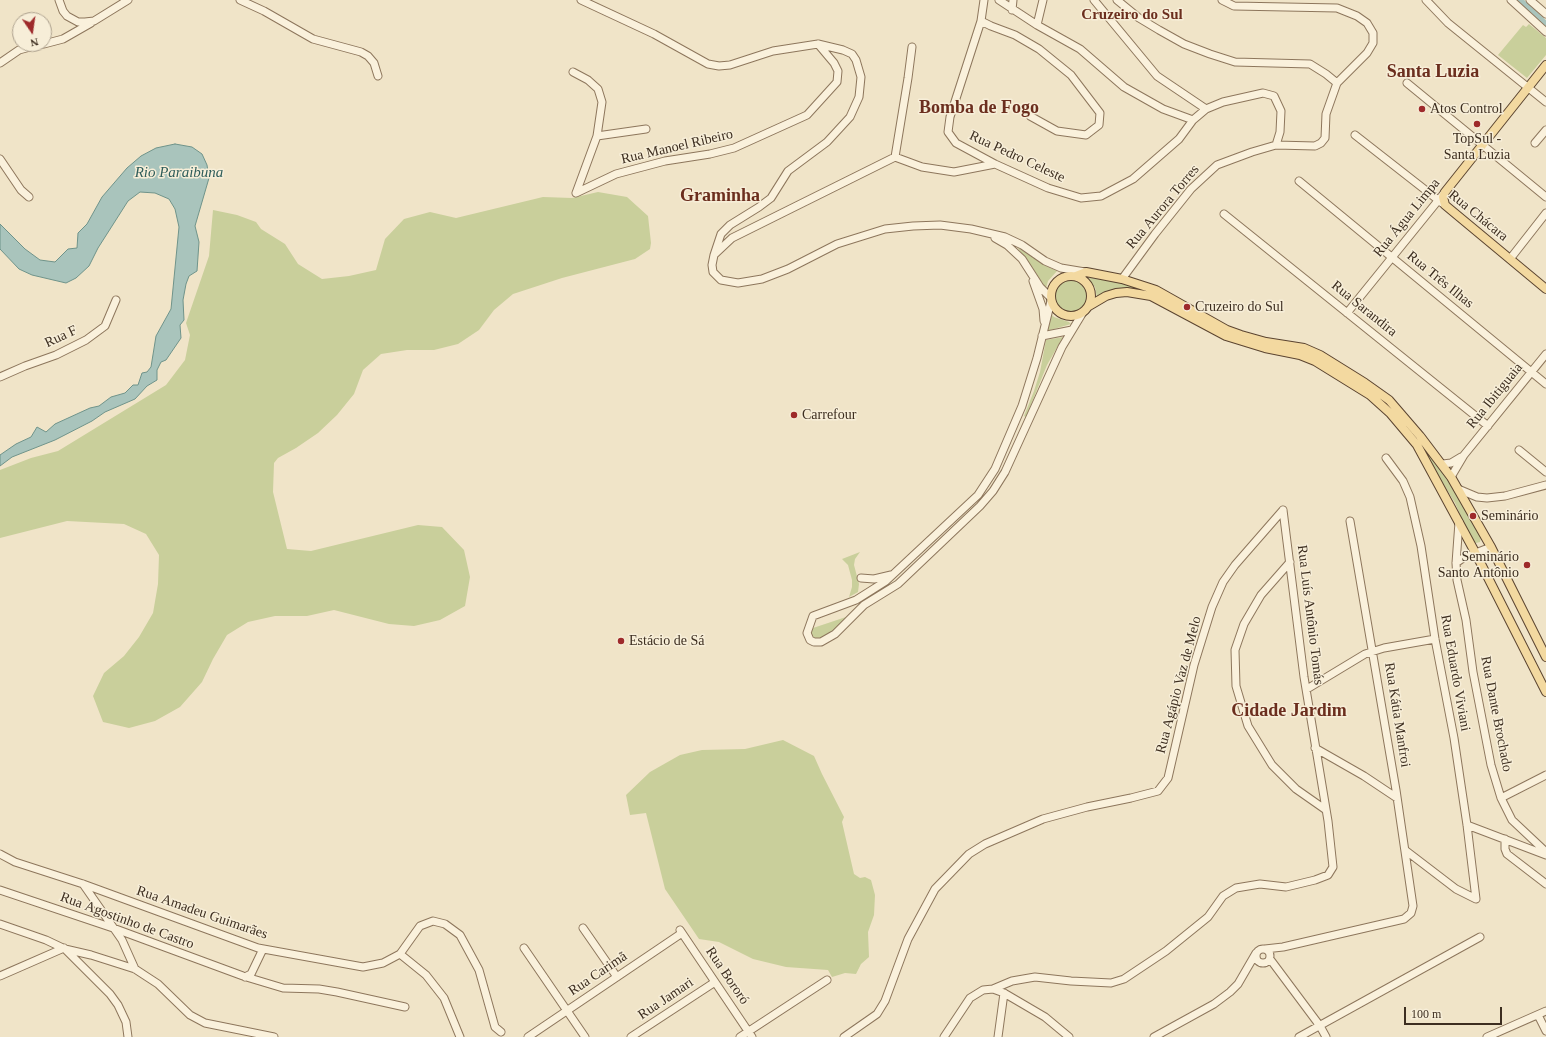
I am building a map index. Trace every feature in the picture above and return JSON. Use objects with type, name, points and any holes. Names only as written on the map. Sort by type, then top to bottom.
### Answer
[{"type":"main road","name":"Rua Água Limpa","points":[[1441,203],[1445,192],[1546,65]]},
{"type":"main road","name":"Rua Chácara","points":[[1441,203],[1546,289]]},
{"type":"main road","points":[[1074,276],[1085,281],[1089,286],[1092,299],[1089,306],[1082,314],[1076,316],[1063,315],[1054,307],[1051,299],[1051,291],[1056,282],[1061,278],[1086,272],[1122,279],[1156,290],[1227,330],[1266,342],[1304,348],[1320,355],[1389,400],[1443,464],[1491,547],[1546,657],[1533,667]]},
{"type":"main road","points":[[1089,306],[1106,296],[1127,292],[1151,296],[1226,336],[1250,344],[1300,355],[1315,361],[1370,395],[1390,413],[1417,445],[1460,522],[1546,692]]},
{"type":"main road","points":[[1077,323],[1085,314],[1101,302],[1127,292]]},
{"type":"street","points":[[59,0],[63,11],[73,20],[85,22],[94,20]]},
{"type":"street","points":[[52,42],[63,39],[128,0]]},
{"type":"street","points":[[240,0],[264,11],[313,39],[361,52],[374,62],[378,76]]},
{"type":"street","points":[[581,0],[654,34],[708,64],[730,66],[773,51],[818,44],[852,54],[856,60],[861,77],[859,97],[850,117],[827,142],[788,171],[771,198],[759,208],[730,225],[721,234],[714,255],[713,272],[721,280],[738,283],[762,279],[837,244],[885,229],[940,225],[971,229],[1005,238],[1022,245],[1045,261],[1074,276]]},
{"type":"street","name":"Rua Pedro Celeste","points":[[984,0],[981,20],[950,117],[948,132],[956,143],[995,164],[1055,190],[1081,198],[1101,196],[1133,179],[1179,139],[1193,120],[1206,109],[1222,102],[1263,93],[1274,96],[1281,111],[1280,132],[1276,145]]},
{"type":"street","points":[[999,0],[1012,10],[1080,49],[1124,87],[1162,108],[1193,120]]},
{"type":"street","points":[[1012,10],[1013,0]]},
{"type":"street","points":[[1037,25],[1043,0]]},
{"type":"street","points":[[1094,0],[1156,76],[1206,109]]},
{"type":"street","points":[[1116,0],[1139,18],[1159,30],[1184,44],[1210,54],[1235,62],[1310,64],[1337,83]]},
{"type":"street","name":"Rua Aurora Torres","points":[[1122,279],[1155,234],[1202,178],[1217,165],[1276,145],[1315,146],[1321,143],[1325,138],[1326,114],[1337,83],[1367,53],[1373,43],[1373,33],[1367,22],[1357,16],[1337,8],[1237,3],[1222,0]]},
{"type":"street","points":[[1426,0],[1448,23],[1546,102]]},
{"type":"street","points":[[1511,0],[1546,32]]},
{"type":"street","points":[[1530,0],[1546,14]]},
{"type":"street","points":[[981,20],[991,26],[1015,35],[1039,49],[1071,75],[1100,114],[1099,125],[1086,135],[1057,131],[1030,116]]},
{"type":"street","name":"Rua Manoel Ribeiro","points":[[573,72],[588,80],[598,89],[602,102],[597,136],[576,193],[616,174],[665,161],[710,154],[734,148],[807,115],[837,82],[838,71],[834,63],[818,44]]},
{"type":"street","points":[[895,157],[912,47]]},
{"type":"street","points":[[0,63],[15,52]]},
{"type":"street","points":[[1407,83],[1546,196]]},
{"type":"street","points":[[597,136],[646,129]]},
{"type":"street","points":[[1535,143],[1546,130]]},
{"type":"street","name":"Rua Chácara","points":[[1356,136],[1441,203]]},
{"type":"street","points":[[714,255],[732,238],[895,157],[922,166],[954,172],[995,164]]},
{"type":"street","points":[[0,160],[21,190],[29,197]]},
{"type":"street","name":"Rua Três Ilhas","points":[[1299,181],[1546,384]]},
{"type":"street","name":"Rua Água Limpa","points":[[1347,312],[1392,257],[1441,203]]},
{"type":"street","points":[[1510,259],[1546,213]]},
{"type":"street","name":"Rua Sarandira","points":[[1224,214],[1488,426]]},
{"type":"street","points":[[990,234],[1007,245],[1022,259],[1040,286],[1051,299],[1038,358],[1022,406],[992,473],[978,495],[886,581],[863,596],[847,604],[813,616],[809,626],[808,637],[814,642],[825,640],[835,634],[864,605],[898,584],[980,506],[993,491],[1005,472],[1062,347],[1082,314]]},
{"type":"street","points":[[1029,268],[1043,309],[1045,325]]},
{"type":"street","points":[[1061,268],[1086,272]]},
{"type":"street","name":"Rua F","points":[[0,377],[56,355],[86,340],[105,326],[116,300]]},
{"type":"street","points":[[1042,336],[1072,330]]},
{"type":"street","name":"Rua Ibitiguaia","points":[[1451,477],[1464,455],[1546,354]]},
{"type":"street","points":[[1519,450],[1546,472]]},
{"type":"street","name":"Rua Ibitiguaia","points":[[1443,464],[1455,462],[1464,455]]},
{"type":"street","name":"Rua Eduardo Viviani","points":[[1386,458],[1403,481],[1410,497],[1421,546],[1435,639],[1454,738],[1476,899],[1456,889],[1405,850]]},
{"type":"street","points":[[1458,490],[1477,497],[1487,498],[1504,496],[1546,485]]},
{"type":"street","name":"Rua Luís Antônio Tomás","points":[[992,989],[1012,981],[1035,977],[1111,983],[1124,979],[1172,946],[1208,917],[1223,896],[1236,888],[1260,884],[1286,887],[1315,880],[1328,875],[1333,867],[1283,510]]},
{"type":"street","name":"Rua Agápio Vaz de Melo","points":[[844,1037],[878,1014],[886,1001],[908,939],[935,889],[969,854],[985,844],[1043,819],[1087,807],[1158,791],[1168,778],[1194,666],[1212,607],[1223,582],[1235,565],[1283,510]]},
{"type":"street","name":"Rua Kátia Manfroi","points":[[1268,954],[1283,947],[1404,918],[1411,913],[1413,906],[1397,798],[1350,521]]},
{"type":"street","name":"Rua Dante Brochado","points":[[1460,522],[1456,563],[1457,580],[1466,620],[1473,672],[1491,765],[1501,798],[1512,820],[1546,852]]},
{"type":"street","points":[[1456,563],[1463,558],[1491,547]]},
{"type":"street","points":[[1290,562],[1261,595],[1244,624],[1235,650],[1236,686],[1248,726],[1272,765],[1296,789],[1326,810]]},
{"type":"street","points":[[861,578],[884,578],[899,569]]},
{"type":"street","points":[[863,596],[864,605]]},
{"type":"street","points":[[1307,689],[1365,654],[1435,639]]},
{"type":"street","points":[[1316,748],[1364,776],[1397,798]]},
{"type":"street","points":[[1501,798],[1546,775]]},
{"type":"street","points":[[1467,825],[1546,856]]},
{"type":"street","points":[[1505,839],[1505,849],[1507,854],[1546,884]]},
{"type":"street","name":"Rua Amadeu Guimarães","points":[[0,854],[15,862],[83,884],[262,949],[363,967],[383,963],[400,954],[420,926],[433,921],[445,924],[460,935],[478,970],[495,1027],[501,1032]]},
{"type":"street","points":[[83,884],[127,949],[135,969]]},
{"type":"street","name":"Rua Agostinho de Castro","points":[[0,890],[113,928],[245,977],[283,988],[336,992],[405,1007]]},
{"type":"street","points":[[0,924],[65,949],[91,955],[135,969],[158,984],[190,1015],[205,1023],[274,1037]]},
{"type":"street","points":[[584,928],[617,977]]},
{"type":"street","name":"Rua Carimã","points":[[528,1037],[681,932]]},
{"type":"street","name":"Rua Bororó","points":[[681,932],[750,1034]]},
{"type":"street","points":[[1299,1037],[1480,937]]},
{"type":"street","points":[[524,948],[585,1037]]},
{"type":"street","points":[[0,976],[65,949]]},
{"type":"street","points":[[65,949],[118,1004],[126,1022],[128,1037]]},
{"type":"street","points":[[245,977],[252,974],[262,949]]},
{"type":"street","points":[[1154,1037],[1214,1004],[1230,992],[1238,984],[1246,968],[1259,950],[1268,954],[1320,1026],[1326,1037]]},
{"type":"street","points":[[400,954],[426,975],[444,998],[460,1037]]},
{"type":"street","points":[[1256,954],[1256,960],[1260,963]]},
{"type":"street","points":[[1246,968],[1260,963],[1266,963],[1268,954]]},
{"type":"street","points":[[740,1037],[750,1034],[827,980]]},
{"type":"street","name":"Rua Jamari","points":[[631,1037],[715,982]]},
{"type":"street","points":[[944,1037],[970,998],[983,990],[992,989],[1004,993],[1046,1016],[1069,1037]]},
{"type":"street","points":[[998,1037],[1004,993]]},
{"type":"street","points":[[1487,1037],[1546,1011]]},
{"type":"street","points":[[1538,1015],[1546,1031]]},
{"type":"green space","points":[[1529,24],[1546,38],[1546,55],[1527,78],[1498,55],[1523,25],[1526,27]]},
{"type":"green space","points":[[598,192],[627,197],[648,216],[651,243],[650,249],[635,259],[562,278],[513,294],[494,310],[479,330],[458,344],[434,350],[407,350],[381,354],[363,370],[354,394],[337,415],[318,433],[278,458],[274,463],[273,492],[287,549],[311,551],[418,525],[442,527],[464,550],[470,577],[465,606],[440,620],[414,626],[389,624],[334,610],[307,616],[275,616],[248,622],[227,635],[202,682],[180,707],[155,721],[129,728],[103,722],[93,696],[104,673],[124,656],[139,637],[153,613],[158,584],[159,555],[146,534],[124,524],[67,521],[0,538],[0,470],[31,458],[58,451],[166,385],[185,360],[190,335],[186,323],[209,256],[213,210],[237,215],[256,222],[261,229],[285,244],[298,264],[322,279],[349,276],[376,270],[385,239],[404,219],[430,212],[456,218],[543,197],[572,198]]},
{"type":"green space","points":[[1017,247],[1044,265],[1057,271],[1048,281],[1046,288],[1032,267]]},
{"type":"green space","points":[[1086,277],[1123,283],[1152,293],[1097,298],[1095,287]]},
{"type":"green space","points":[[1067,280],[1073,280],[1082,285],[1086,291],[1086,303],[1082,309],[1073,314],[1067,314],[1058,309],[1053,300],[1053,294],[1058,285]]},
{"type":"green space","points":[[1050,313],[1054,317],[1071,324],[1047,331]]},
{"type":"green space","points":[[1063,337],[1047,365],[1026,417],[1024,416],[1040,372],[1046,340]]},
{"type":"green space","points":[[1418,440],[1448,480],[1481,537],[1480,542],[1476,543],[1472,541],[1455,503],[1417,441]]},
{"type":"green space","points":[[860,552],[855,559],[854,565],[859,584],[858,592],[849,597],[852,587],[852,580],[848,565],[842,559]]},
{"type":"green space","points":[[846,617],[830,634],[817,639],[812,636],[811,630],[813,628]]},
{"type":"green space","points":[[783,740],[814,756],[844,817],[842,822],[854,874],[860,878],[865,877],[871,880],[875,895],[874,915],[868,932],[869,957],[861,964],[856,974],[845,973],[832,977],[828,970],[786,967],[753,959],[719,942],[699,939],[665,889],[646,813],[630,815],[626,795],[650,772],[680,755],[702,750],[745,749]]},
{"type":"water","name":"Rio Paraibuna","points":[[175,144],[192,147],[202,154],[207,165],[209,178],[195,226],[199,242],[197,271],[189,276],[186,284],[183,300],[184,320],[180,325],[181,338],[166,360],[161,362],[157,370],[157,380],[147,386],[135,399],[105,412],[92,421],[55,440],[12,457],[0,466],[0,455],[16,444],[31,437],[37,427],[46,432],[55,424],[90,408],[99,406],[111,397],[125,393],[133,385],[138,385],[142,373],[147,372],[151,367],[156,336],[171,309],[179,227],[175,209],[169,199],[155,193],[140,192],[128,201],[98,248],[89,266],[76,278],[66,283],[32,275],[19,269],[0,249],[0,224],[25,249],[40,260],[55,262],[68,249],[77,248],[78,233],[87,224],[102,197],[127,168],[141,156],[156,148]]},
{"type":"waterway","points":[[1519,0],[1546,25]]},
{"type":"place","name":"Atos Control","points":[[1422,109]]},
{"type":"place","name":"TopSul - Santa Luzia","points":[[1477,124]]},
{"type":"place","name":"Cruzeiro do Sul","points":[[1187,307]]},
{"type":"place","name":"Carrefour","points":[[794,415]]},
{"type":"place","name":"Seminário","points":[[1473,516]]},
{"type":"place","name":"Seminário Santo Antônio","points":[[1527,565]]},
{"type":"place","name":"Estácio de Sá","points":[[621,641]]},
{"type":"district","name":"Cruzeiro do Sul","points":[[1132,15]]},
{"type":"district","name":"Santa Luzia","points":[[1433,72]]},
{"type":"district","name":"Bomba de Fogo","points":[[979,108]]},
{"type":"district","name":"Graminha","points":[[720,196]]},
{"type":"district","name":"Cidade Jardim","points":[[1289,711]]}]
